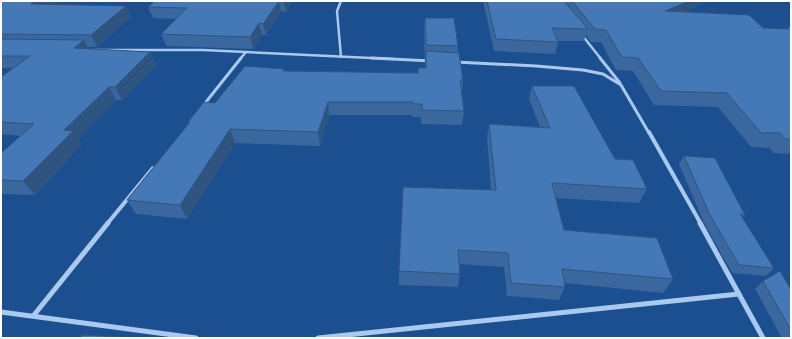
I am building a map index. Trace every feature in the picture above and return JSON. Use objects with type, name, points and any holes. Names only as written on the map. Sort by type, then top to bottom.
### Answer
[{"type":"street","points":[[341,1],[338,11],[341,57]]},
{"type":"street","points":[[791,28],[788,31],[791,36]]},
{"type":"street","points":[[580,32],[621,85],[663,156],[763,338]]},
{"type":"street","points":[[86,50],[203,50],[435,61]]},
{"type":"street","points":[[197,114],[246,52]]},
{"type":"street","points":[[450,62],[583,70],[602,74],[621,85]]},
{"type":"street","points":[[34,316],[157,162]]},
{"type":"street","points":[[318,338],[739,294]]},
{"type":"street","points":[[1,312],[196,338]]},
{"type":"building","points":[[1,1],[36,1],[31,4],[126,6],[91,35],[1,34]]},
{"type":"building","points":[[155,1],[279,1],[263,24],[259,23],[250,37],[161,34],[187,8],[148,7]]},
{"type":"building","points":[[487,1],[564,1],[588,29],[552,28],[558,42],[496,39]]},
{"type":"building","points":[[572,1],[689,1],[665,11],[749,15],[763,28],[791,29],[791,139],[785,139],[780,133],[761,133],[727,93],[661,91],[638,58],[622,57],[606,30],[595,29]]},
{"type":"building","points":[[425,18],[454,18],[458,46],[426,45]]},
{"type":"building","points":[[1,39],[84,40],[74,48],[150,52],[115,87],[109,87],[64,130],[73,131],[23,181],[1,180],[1,153],[34,124],[1,122],[1,77],[30,56],[1,56]]},
{"type":"building","points":[[426,51],[459,53],[463,80],[460,80],[464,111],[422,110],[422,104],[413,104],[413,102],[328,102],[318,132],[230,129],[180,205],[127,200],[190,122],[188,122],[204,102],[215,103],[245,66],[284,69],[283,71],[418,73],[418,68],[426,68]]},
{"type":"building","points":[[532,86],[574,86],[615,159],[633,160],[647,189],[552,183],[564,230],[657,238],[673,279],[562,269],[565,287],[511,283],[508,253],[458,250],[460,274],[399,271],[403,187],[496,190],[489,124],[550,128]]},
{"type":"building","points":[[684,156],[715,158],[745,215],[740,214],[774,268],[739,265],[710,215]]},
{"type":"building","points":[[780,271],[791,290],[791,330],[763,281]]},
{"type":"building","points":[[82,335],[146,338],[80,338]]}]
